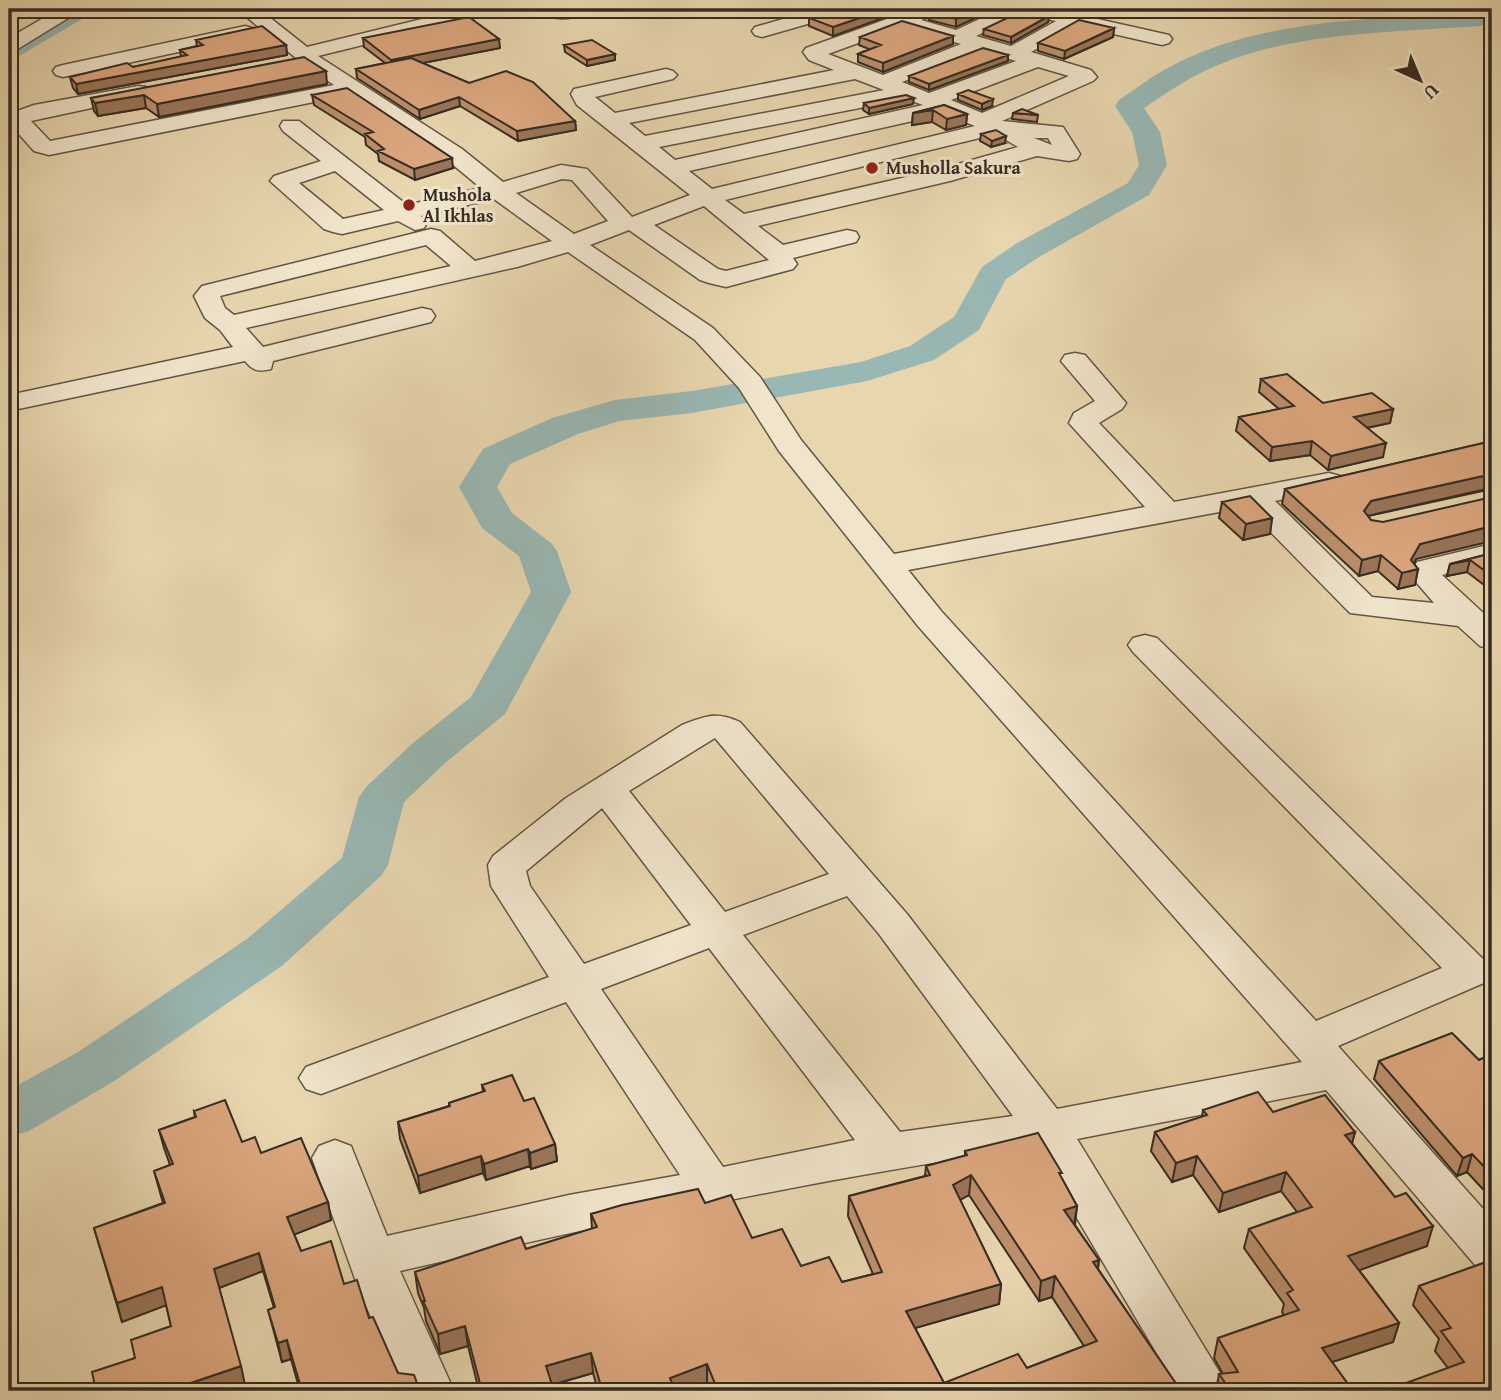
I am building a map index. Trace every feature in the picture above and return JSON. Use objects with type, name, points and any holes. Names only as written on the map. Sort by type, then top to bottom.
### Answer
[{"type":"street","points":[[9,46],[73,9]]},
{"type":"street","points":[[247,9],[268,26],[299,60],[353,88],[454,154],[499,191],[704,334],[755,391],[789,444],[930,619],[1336,1072],[1492,1251]]},
{"type":"street","points":[[299,60],[486,9]]},
{"type":"street","points":[[548,9],[559,13],[586,9]]},
{"type":"street","points":[[957,37],[1016,9]]},
{"type":"street","points":[[1024,9],[1066,31],[1110,40]]},
{"type":"street","points":[[762,32],[832,10]]},
{"type":"street","points":[[667,75],[582,94],[611,121],[672,168],[707,197],[738,223],[777,254],[784,264],[777,268],[721,279],[709,275],[638,225],[644,220],[707,197],[995,126],[1086,77],[1038,49],[1014,53],[957,37],[931,14]]},
{"type":"street","points":[[931,14],[843,40],[813,52],[995,126],[1036,149],[1069,155],[1055,132],[995,126]]},
{"type":"street","points":[[831,61],[931,14]]},
{"type":"street","points":[[796,20],[843,40]]},
{"type":"street","points":[[62,71],[268,26]]},
{"type":"street","points":[[672,168],[941,103],[1066,31],[1162,39]]},
{"type":"street","points":[[883,82],[981,44]]},
{"type":"street","points":[[611,121],[858,72]]},
{"type":"street","points":[[153,89],[34,112],[17,119],[42,146],[49,148],[353,88]]},
{"type":"street","points":[[641,144],[911,92]]},
{"type":"street","points":[[291,126],[340,162],[470,270]]},
{"type":"street","points":[[738,223],[942,176],[1036,149]]},
{"type":"street","points":[[229,324],[470,270],[573,243],[624,223],[579,174],[561,172],[499,191],[402,212],[351,227],[338,226],[282,181],[340,162]]},
{"type":"street","points":[[256,357],[229,324],[214,312],[207,296],[211,290],[431,236]]},
{"type":"street","points":[[777,254],[847,237]]},
{"type":"street","points":[[9,403],[256,357],[422,316]]},
{"type":"street","points":[[1075,361],[1112,403],[1084,419],[1083,423],[1168,513]]},
{"type":"street","points":[[885,565],[1254,497],[1362,474]]},
{"type":"street","points":[[1254,497],[1362,606],[1481,628]]},
{"type":"street","points":[[1481,628],[1426,575],[1428,569],[1492,553]]},
{"type":"street","points":[[1145,645],[1471,971],[1308,1042]]},
{"type":"street","points":[[712,1187],[523,906],[505,872],[507,865],[579,806],[695,733],[707,727],[723,727],[893,924],[1047,1128],[1206,1391]]},
{"type":"street","points":[[607,789],[889,1151]]},
{"type":"street","points":[[321,1078],[854,879]]},
{"type":"street","points":[[374,1260],[397,1252],[556,1217],[889,1151],[1047,1128],[1336,1072]]},
{"type":"street","points":[[335,1158],[383,1290],[429,1391]]},
{"type":"building","points":[[843,9],[886,9],[833,27],[809,18]]},
{"type":"building","points":[[937,9],[979,9],[956,19],[930,12]]},
{"type":"building","points":[[1022,11],[1049,16],[1011,37],[984,29]]},
{"type":"building","points":[[469,17],[499,39],[391,60],[363,38]]},
{"type":"building","points":[[1079,20],[1114,28],[1065,51],[1038,43]]},
{"type":"building","points":[[902,21],[953,36],[883,63],[858,54],[881,45],[860,37]]},
{"type":"building","points":[[262,26],[286,45],[76,84],[70,77],[127,63],[133,67],[187,55],[180,50],[203,45],[196,40]]},
{"type":"building","points":[[592,40],[615,54],[587,60],[564,45]]},
{"type":"building","points":[[983,48],[1008,55],[929,84],[909,76]]},
{"type":"building","points":[[304,57],[326,71],[157,104],[144,95],[95,103],[91,98]]},
{"type":"building","points":[[411,58],[469,83],[506,71],[533,82],[575,121],[517,131],[459,97],[419,110],[356,69]]},
{"type":"building","points":[[347,88],[452,158],[414,169],[378,151],[384,149],[365,134],[373,132],[312,95]]},
{"type":"building","points":[[968,90],[993,99],[982,104],[958,94]]},
{"type":"building","points":[[906,95],[914,98],[869,108],[864,103]]},
{"type":"building","points":[[944,105],[967,114],[947,119],[933,110],[913,113]]},
{"type":"building","points":[[1022,109],[1038,115],[1013,113]]},
{"type":"building","points":[[996,130],[1006,136],[992,141],[981,134]]},
{"type":"building","points":[[1287,374],[1323,403],[1372,393],[1393,409],[1354,417],[1386,443],[1331,456],[1312,441],[1272,447],[1239,417],[1294,406],[1261,379]]},
{"type":"building","points":[[1492,441],[1492,474],[1371,501],[1364,511],[1371,520],[1383,522],[1492,497],[1492,526],[1420,544],[1411,560],[1418,569],[1402,573],[1381,555],[1362,560],[1285,489]]},
{"type":"building","points":[[1250,496],[1272,518],[1246,524],[1222,502]]},
{"type":"building","points":[[1492,553],[1492,576],[1470,560],[1450,564]]},
{"type":"building","points":[[1452,1033],[1479,1060],[1492,1054],[1492,1175],[1472,1154],[1463,1158],[1379,1061]]},
{"type":"building","points":[[512,1075],[524,1101],[534,1098],[555,1144],[530,1153],[528,1149],[484,1164],[481,1156],[418,1176],[398,1122],[450,1106],[449,1103],[485,1091],[482,1085]]},
{"type":"building","points":[[1258,1092],[1273,1112],[1325,1095],[1355,1132],[1345,1135],[1395,1197],[1406,1193],[1433,1226],[1348,1256],[1399,1323],[1322,1348],[1353,1391],[1231,1391],[1219,1374],[1238,1372],[1218,1338],[1299,1310],[1287,1293],[1293,1290],[1249,1229],[1312,1207],[1286,1172],[1223,1193],[1197,1156],[1176,1163],[1155,1132],[1207,1115],[1203,1110]]},
{"type":"building","points":[[225,1100],[242,1142],[255,1137],[261,1153],[301,1138],[328,1202],[287,1217],[301,1251],[331,1241],[344,1284],[357,1280],[369,1318],[373,1317],[398,1373],[414,1375],[420,1391],[302,1391],[287,1340],[278,1343],[268,1310],[275,1307],[259,1253],[214,1269],[241,1366],[176,1388],[177,1391],[96,1391],[92,1372],[135,1358],[131,1340],[171,1326],[162,1287],[117,1303],[94,1228],[165,1203],[154,1171],[173,1164],[159,1130],[196,1117],[194,1111]]},
{"type":"building","points":[[1038,1133],[1062,1173],[1059,1173],[1077,1206],[1064,1210],[1099,1260],[1093,1262],[1181,1391],[718,1391],[707,1364],[670,1378],[675,1391],[596,1391],[602,1389],[591,1353],[546,1366],[554,1391],[482,1391],[465,1326],[438,1334],[423,1301],[415,1272],[521,1237],[526,1249],[597,1227],[591,1214],[698,1189],[705,1203],[731,1195],[752,1238],[782,1229],[801,1266],[829,1257],[842,1282],[882,1272],[849,1196],[930,1175],[926,1166],[967,1155],[965,1151]],"holes":[[[971,1175],[1041,1281],[1055,1276],[1097,1341],[1027,1368],[1018,1354],[944,1383],[906,1311],[1001,1284],[953,1185]]]},
{"type":"building","points":[[1492,1260],[1492,1391],[1384,1391],[1464,1362],[1441,1331],[1451,1328],[1419,1286]]},
{"type":"waterway","points":[[9,57],[92,9]]},
{"type":"waterway","points":[[9,1116],[97,1066],[265,952],[364,865],[382,797],[429,753],[489,705],[551,592],[537,551],[496,520],[478,487],[496,457],[565,426],[615,411],[692,402],[867,371],[922,353],[967,323],[993,274],[1028,250],[1139,189],[1153,165],[1146,132],[1129,106],[1173,76],[1214,57],[1260,42],[1299,34],[1492,18]]},
{"type":"place","name":"Musholla Sakura","points":[[872,168]]},
{"type":"place","name":"Mushola Al Ikhlas","points":[[409,205]]}]
